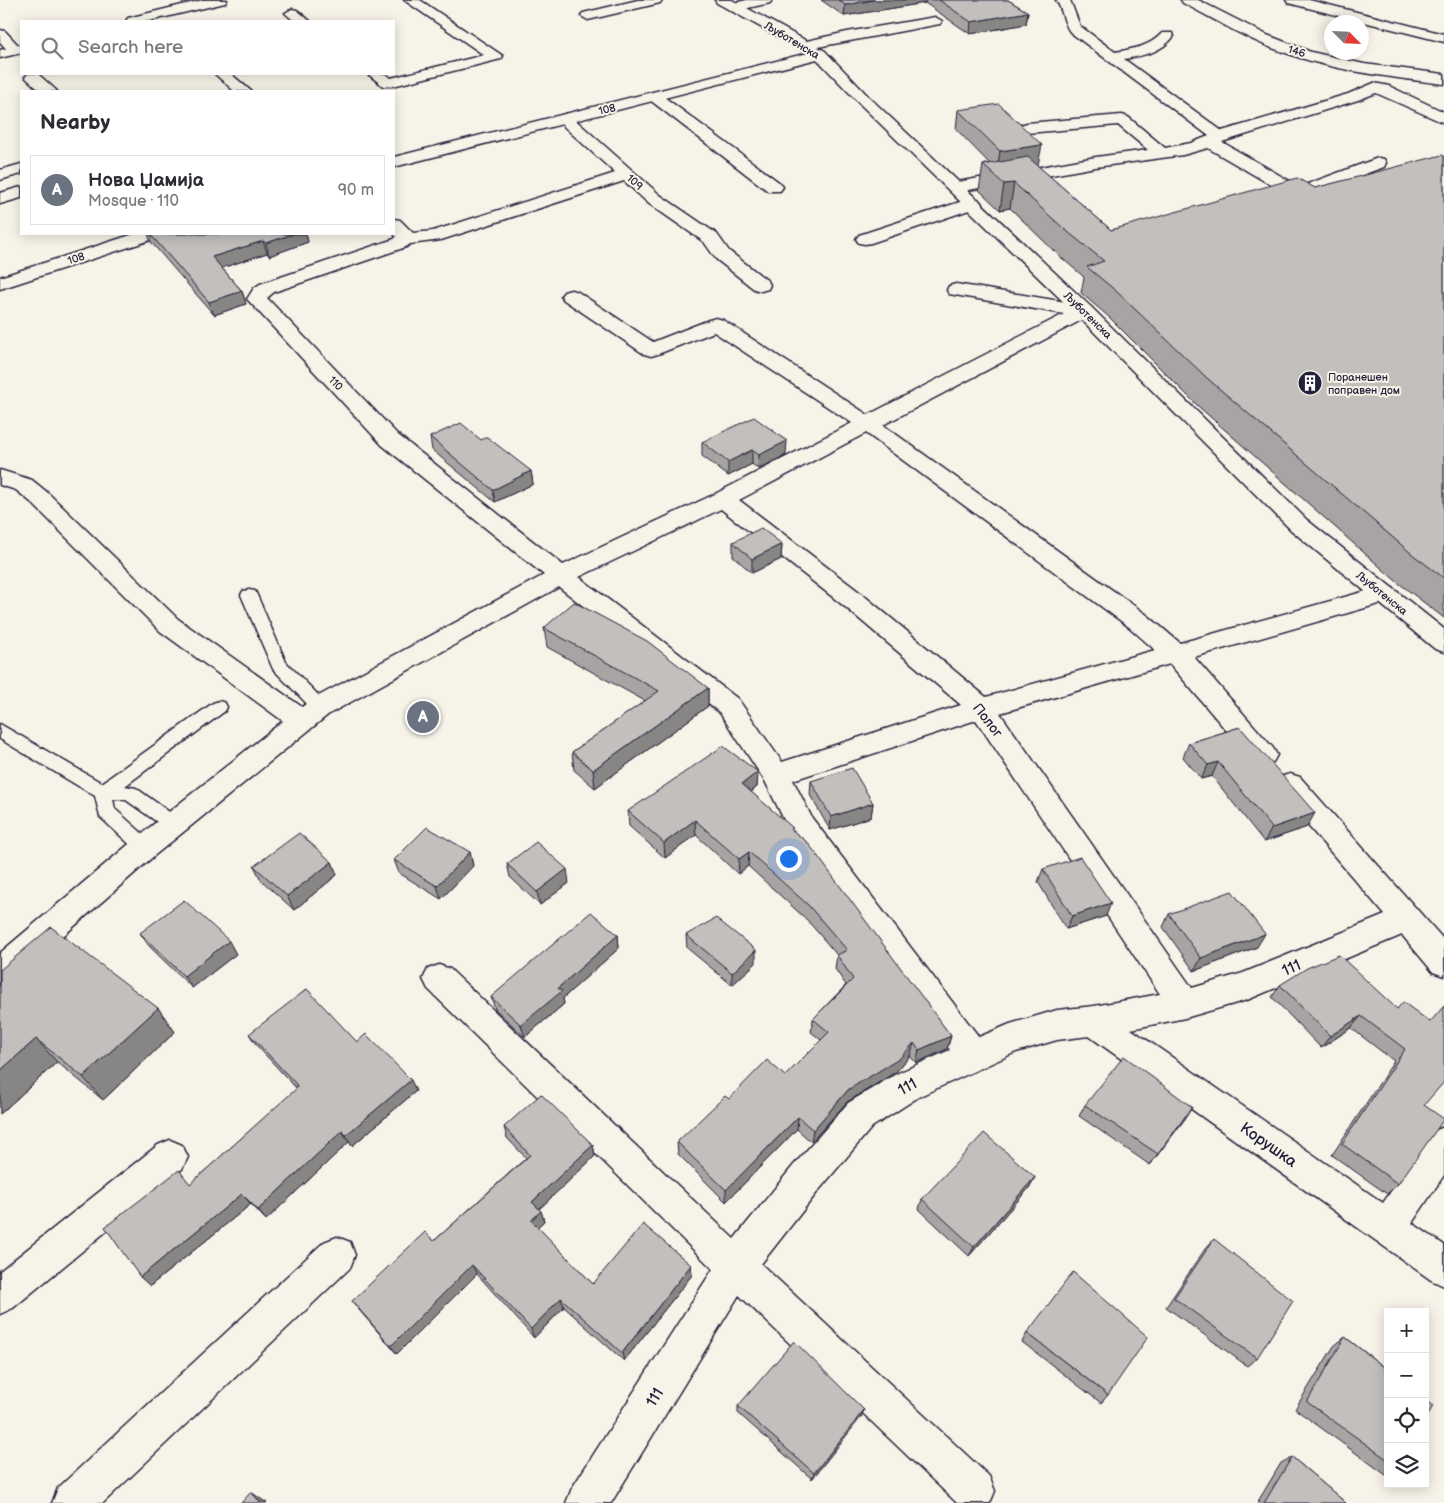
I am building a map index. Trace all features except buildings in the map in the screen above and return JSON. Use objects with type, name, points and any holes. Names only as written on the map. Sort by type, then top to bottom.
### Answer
[{"type":"street","points":[[139,6],[155,19],[220,0]]},
{"type":"street","points":[[376,75],[388,83],[496,56],[411,0]]},
{"type":"street","points":[[588,16],[655,0]]},
{"type":"street","points":[[729,4],[765,0]]},
{"type":"street","points":[[1063,0],[1066,4],[1069,23],[1191,118],[1216,140],[1282,184],[1297,190],[1307,190],[1378,163]]},
{"type":"street","name":"146","points":[[1188,0],[1256,35],[1288,49],[1375,70],[1444,79]]},
{"type":"street","points":[[1293,0],[1444,38]]},
{"type":"street","points":[[1329,0],[1342,11]]},
{"type":"street","name":"Љуботенска","points":[[729,4],[813,50],[1084,310],[1299,525],[1444,643]]},
{"type":"street","points":[[576,9],[601,27]]},
{"type":"street","points":[[292,13],[302,20]]},
{"type":"street","name":"108","points":[[395,162],[655,97],[813,50],[847,36],[935,21]]},
{"type":"street","points":[[0,34],[18,49]]},
{"type":"street","points":[[1112,57],[1149,48],[1162,42],[1166,36]]},
{"type":"street","points":[[0,54],[18,49]]},
{"type":"street","points":[[223,75],[242,90]]},
{"type":"street","points":[[33,77],[48,90]]},
{"type":"street","points":[[957,187],[1161,153],[1216,140],[1353,97],[1374,88],[1384,89],[1444,118]]},
{"type":"street","points":[[655,97],[774,187]]},
{"type":"street","name":"109","points":[[565,119],[654,199],[711,238],[722,255],[761,286]]},
{"type":"street","points":[[1027,128],[1122,120],[1161,153]]},
{"type":"street","points":[[0,175],[20,169]]},
{"type":"street","points":[[399,231],[435,236],[627,175]]},
{"type":"street","points":[[0,199],[20,192]]},
{"type":"street","points":[[865,239],[972,203]]},
{"type":"street","name":"110","points":[[399,231],[400,243],[267,288],[261,292],[257,299],[390,440],[560,576]]},
{"type":"street","name":"108","points":[[0,283],[148,235]]},
{"type":"street","points":[[956,290],[1084,310]]},
{"type":"street","points":[[571,296],[652,350],[716,324],[868,424],[1138,621],[1176,654],[1444,962]]},
{"type":"street","points":[[0,972],[145,846],[311,714],[560,576],[723,499],[1084,310]]},
{"type":"street","points":[[4,478],[24,485],[40,498],[170,625],[311,714]]},
{"type":"street","name":"Полог","points":[[723,499],[853,600],[982,708],[1185,1004]]},
{"type":"street","points":[[560,576],[729,706],[776,775],[802,826],[834,872],[974,1056]]},
{"type":"street","points":[[776,775],[982,708],[1384,594]]},
{"type":"street","name":"111","points":[[587,1503],[736,1266],[806,1178],[860,1115],[908,1084],[1010,1039],[1057,1026],[1185,1004],[1247,986],[1353,940],[1407,920]]},
{"type":"street","points":[[439,979],[736,1266],[974,1491]]},
{"type":"street","name":"Корушка","points":[[1094,1021],[1444,1267]]},
{"type":"street","points":[[1388,1227],[1444,1144]]},
{"type":"street","points":[[0,1295],[170,1157]]},
{"type":"street","points":[[73,1503],[337,1255]]},
{"type":"lane","points":[[249,595],[279,665],[311,714]]},
{"type":"lane","points":[[103,792],[219,708]]},
{"type":"lane","points":[[0,730],[103,792],[130,793],[173,824]]},
{"type":"lane","points":[[103,792],[106,812],[145,846]]},
{"type":"place","name":"Поранешен поправен дом","points":[[1310,383]]},
{"type":"place","name":"Нова Џамија","points":[[423,717]]}]
